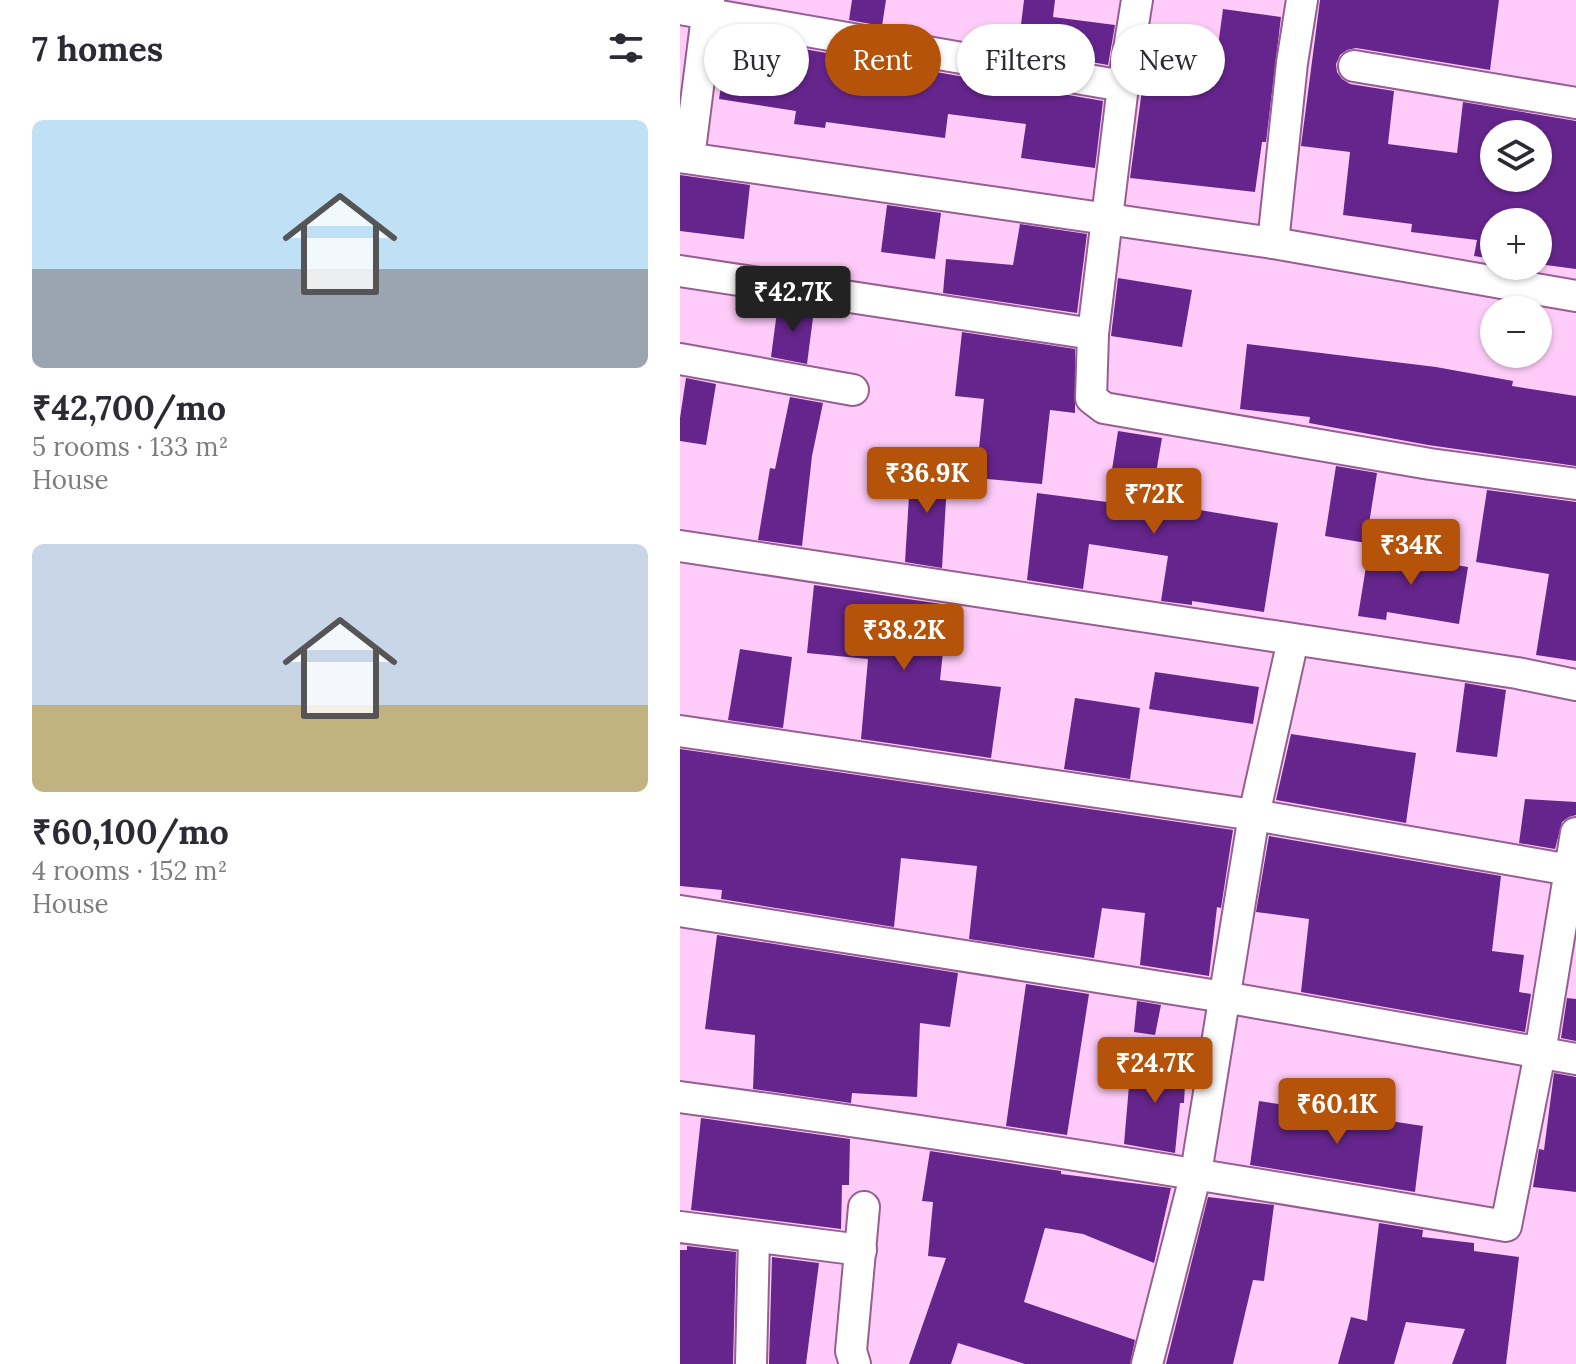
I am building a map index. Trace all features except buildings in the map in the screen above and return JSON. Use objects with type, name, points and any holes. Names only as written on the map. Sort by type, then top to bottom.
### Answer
[{"type":"street","points":[[1133,24],[1137,0]]},
{"type":"street","points":[[1273,243],[1292,63],[1302,0]]},
{"type":"street","points":[[1111,84],[699,7],[684,158],[1273,243],[1576,296]]},
{"type":"street","points":[[1354,66],[1576,103]]},
{"type":"street","points":[[1122,96],[1093,334],[1091,398],[1104,408],[1430,464],[1576,484]]},
{"type":"street","points":[[680,271],[1093,334]]},
{"type":"street","points":[[680,359],[853,390]]},
{"type":"street","points":[[680,546],[1517,673],[1576,685]]},
{"type":"street","points":[[1147,1364],[1196,1173],[1254,815],[1293,640]]},
{"type":"street","points":[[680,731],[1254,815],[1573,871]]},
{"type":"street","points":[[680,1097],[882,1124],[1196,1173],[1506,1226],[1573,871],[1576,833]]},
{"type":"street","points":[[680,911],[1224,997],[1576,1059]]},
{"type":"street","points":[[855,1364],[851,1351],[864,1207]]},
{"type":"street","points":[[680,1227],[861,1250]]},
{"type":"street","points":[[751,1364],[754,1238]]}]
